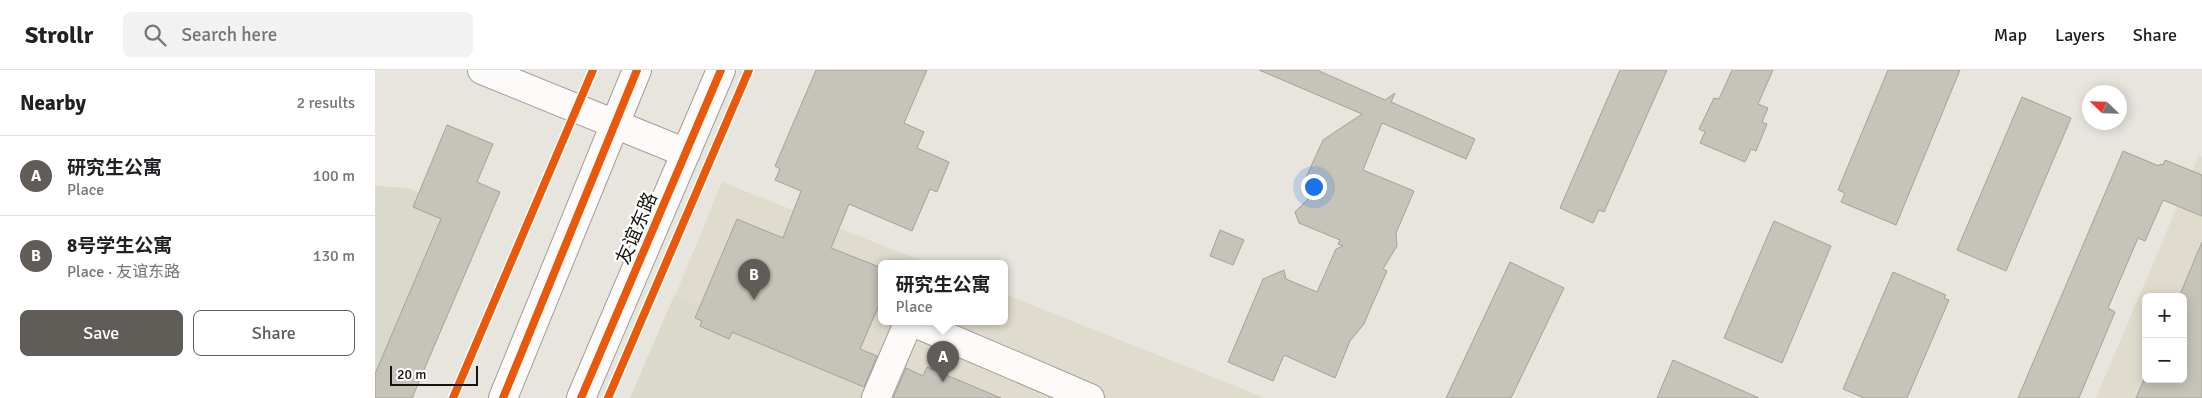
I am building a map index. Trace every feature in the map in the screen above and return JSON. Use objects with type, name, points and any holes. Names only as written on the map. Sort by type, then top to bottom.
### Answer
[{"type":"main road","points":[[482,70],[686,153]]},
{"type":"main road","points":[[503,398],[637,70]]},
{"type":"main road","name":"友谊东路","points":[[581,398],[721,70]]},
{"type":"main road","points":[[876,398],[908,325]]},
{"type":"main road","points":[[919,325],[1090,398]]},
{"type":"shaded area","points":[[2199,155],[2202,157],[2202,398],[2096,398]]},
{"type":"shaded area","points":[[722,182],[919,260],[878,260],[878,325],[1008,325],[1008,296],[1266,398],[633,398]]},
{"type":"green space","points":[[375,186],[408,188],[455,208],[375,394]]},
{"type":"green space","points":[[674,296],[881,385],[876,398],[630,398]]},
{"type":"building","points":[[816,70],[927,70],[904,123],[924,132],[917,148],[949,162],[937,192],[930,189],[912,231],[849,204],[831,248],[878,266],[878,307],[860,349],[877,356],[864,387],[732,332],[729,339],[700,326],[702,321],[695,318],[737,219],[783,238],[801,191],[775,180],[780,169],[775,166]]},
{"type":"building","points":[[1259,70],[1317,70],[1385,100],[1395,93],[1391,102],[1475,139],[1466,159],[1382,123],[1363,170],[1414,191],[1396,233],[1397,246],[1383,269],[1387,271],[1364,324],[1350,341],[1335,378],[1284,355],[1273,381],[1228,362],[1263,279],[1284,270],[1286,279],[1317,292],[1336,249],[1343,246],[1338,244],[1340,240],[1299,223],[1295,212],[1317,190],[1303,184],[1323,140],[1362,114]]},
{"type":"building","points":[[1620,70],[1667,70],[1604,212],[1599,210],[1593,223],[1560,208]]},
{"type":"building","points":[[1732,70],[1773,70],[1758,104],[1768,108],[1762,122],[1767,124],[1756,151],[1751,149],[1745,162],[1700,143],[1705,132],[1699,129],[1714,98],[1719,99]]},
{"type":"building","points":[[1888,70],[1960,70],[1896,225],[1841,202],[1845,193],[1838,190]]},
{"type":"building","points":[[2022,97],[2071,118],[2006,271],[1957,250]]},
{"type":"building","points":[[447,125],[493,144],[477,182],[500,192],[412,398],[375,398],[375,374],[441,219],[413,207]]},
{"type":"building","points":[[2123,151],[2159,166],[2160,164],[2163,165],[2165,160],[2202,175],[2202,216],[2163,200],[2145,241],[2138,238],[2108,308],[2115,312],[2079,398],[2018,398]]},
{"type":"building","points":[[1774,221],[1831,246],[1782,363],[1724,338]]},
{"type":"building","points":[[1220,230],[1244,240],[1233,265],[1210,256]]},
{"type":"building","points":[[2202,242],[2202,398],[2136,398],[2143,383],[2187,383],[2187,293],[2181,293]]},
{"type":"building","points":[[1510,262],[1564,288],[1511,398],[1446,398]]},
{"type":"building","points":[[1893,272],[1946,295],[1944,298],[1949,300],[1907,398],[1864,398],[1843,389]]},
{"type":"building","points":[[1673,360],[1759,398],[1657,398]]},
{"type":"building","points":[[927,367],[1001,398],[893,398],[906,368],[923,376]]},
{"type":"cycle path","points":[[453,398],[593,70]]},
{"type":"cycle path","points":[[503,398],[637,70]]},
{"type":"cycle path","points":[[581,398],[721,70]]},
{"type":"cycle path","points":[[608,398],[749,70]]},
{"type":"place","name":"8号学生公寓","points":[[754,300]]},
{"type":"place","name":"研究生公寓","points":[[943,382]]}]
